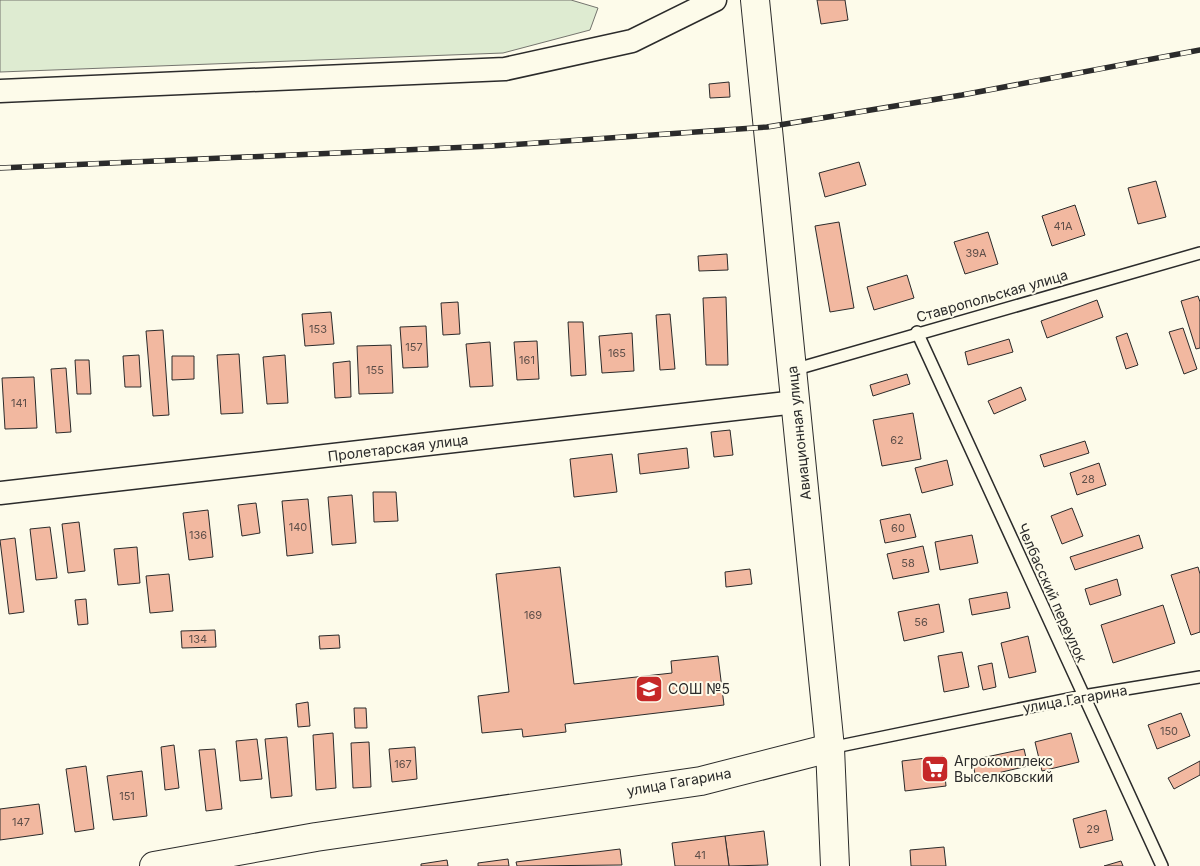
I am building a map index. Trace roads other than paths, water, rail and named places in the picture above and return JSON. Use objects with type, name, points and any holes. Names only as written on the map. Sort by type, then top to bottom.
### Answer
[{"type":"main road","name":"Авиационная улица","points":[[755,0],[830,748],[835,866]]},
{"type":"main road","name":"улица Гагарина","points":[[154,866],[316,837],[702,780],[830,748]]},
{"type":"street","points":[[0,91],[505,70],[632,40],[715,0]]},
{"type":"street","name":"Пролетарская улица","points":[[0,493],[796,402]]},
{"type":"lane","name":"Ставропольская улица","points":[[793,370],[917,332],[1200,252]]},
{"type":"lane","name":"Челбасский переулок","points":[[917,332],[1162,866]]},
{"type":"lane","name":"улица Гагарина","points":[[830,748],[1083,696],[1200,677]]},
{"type":"railway","points":[[0,168],[492,146],[767,127],[962,95],[1200,50]]},
{"type":"place","name":"СОШ №5","points":[[649,689]]},
{"type":"place","name":"Агрокомплекс Выселковский","points":[[935,769]]}]
